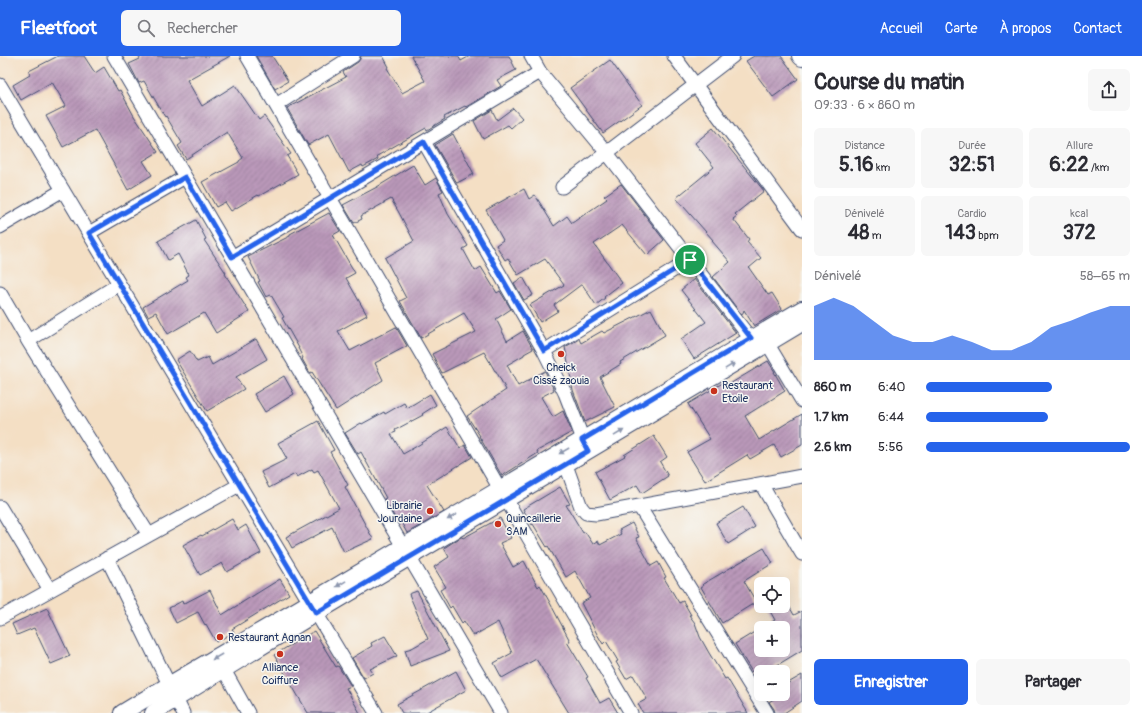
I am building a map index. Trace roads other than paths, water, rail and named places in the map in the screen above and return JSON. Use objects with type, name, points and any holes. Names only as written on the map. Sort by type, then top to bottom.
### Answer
[{"type":"street","points":[[114,56],[501,713]]},
{"type":"street","points":[[247,56],[631,713]]},
{"type":"street","points":[[276,105],[353,56]]},
{"type":"street","points":[[532,56],[540,72],[607,153],[690,260],[760,338],[802,401]]},
{"type":"street","points":[[674,56],[802,229]]},
{"type":"street","points":[[562,187],[734,56]]},
{"type":"street","points":[[232,257],[331,199],[540,72]]},
{"type":"street","points":[[0,85],[376,713]]},
{"type":"street","points":[[424,142],[544,351],[565,393],[585,446]]},
{"type":"street","points":[[89,233],[185,177]]},
{"type":"street","points":[[0,226],[63,190]]},
{"type":"street","points":[[544,351],[690,260]]},
{"type":"street","points":[[28,341],[119,284]]},
{"type":"street","points":[[0,293],[28,341],[150,535]]},
{"type":"street","points":[[122,713],[168,685],[313,608],[585,446],[760,338],[802,309]]},
{"type":"street","points":[[760,338],[802,323]]},
{"type":"street","points":[[503,494],[566,465],[585,446]]},
{"type":"street","points":[[566,465],[581,507],[586,513],[596,514],[802,476]]},
{"type":"street","points":[[761,484],[802,554]]},
{"type":"street","points":[[0,618],[239,485]]},
{"type":"street","points":[[639,506],[767,713]]},
{"type":"street","points":[[0,507],[50,590]]},
{"type":"street","points":[[107,558],[179,706]]},
{"type":"street","points":[[153,713],[179,706],[224,670],[313,608]]},
{"type":"street","points":[[224,670],[248,713]]},
{"type":"place","name":"Cheick Cissé zaouia","points":[[561,354]]},
{"type":"place","name":"Restaurant Etoile","points":[[714,391]]},
{"type":"place","name":"Librairie Jourdaine","points":[[430,511]]},
{"type":"place","name":"Quincaillerie SAM","points":[[498,524]]},
{"type":"place","name":"Restaurant Agnan","points":[[220,637]]},
{"type":"place","name":"Alliance Coiffure","points":[[280,654]]}]
